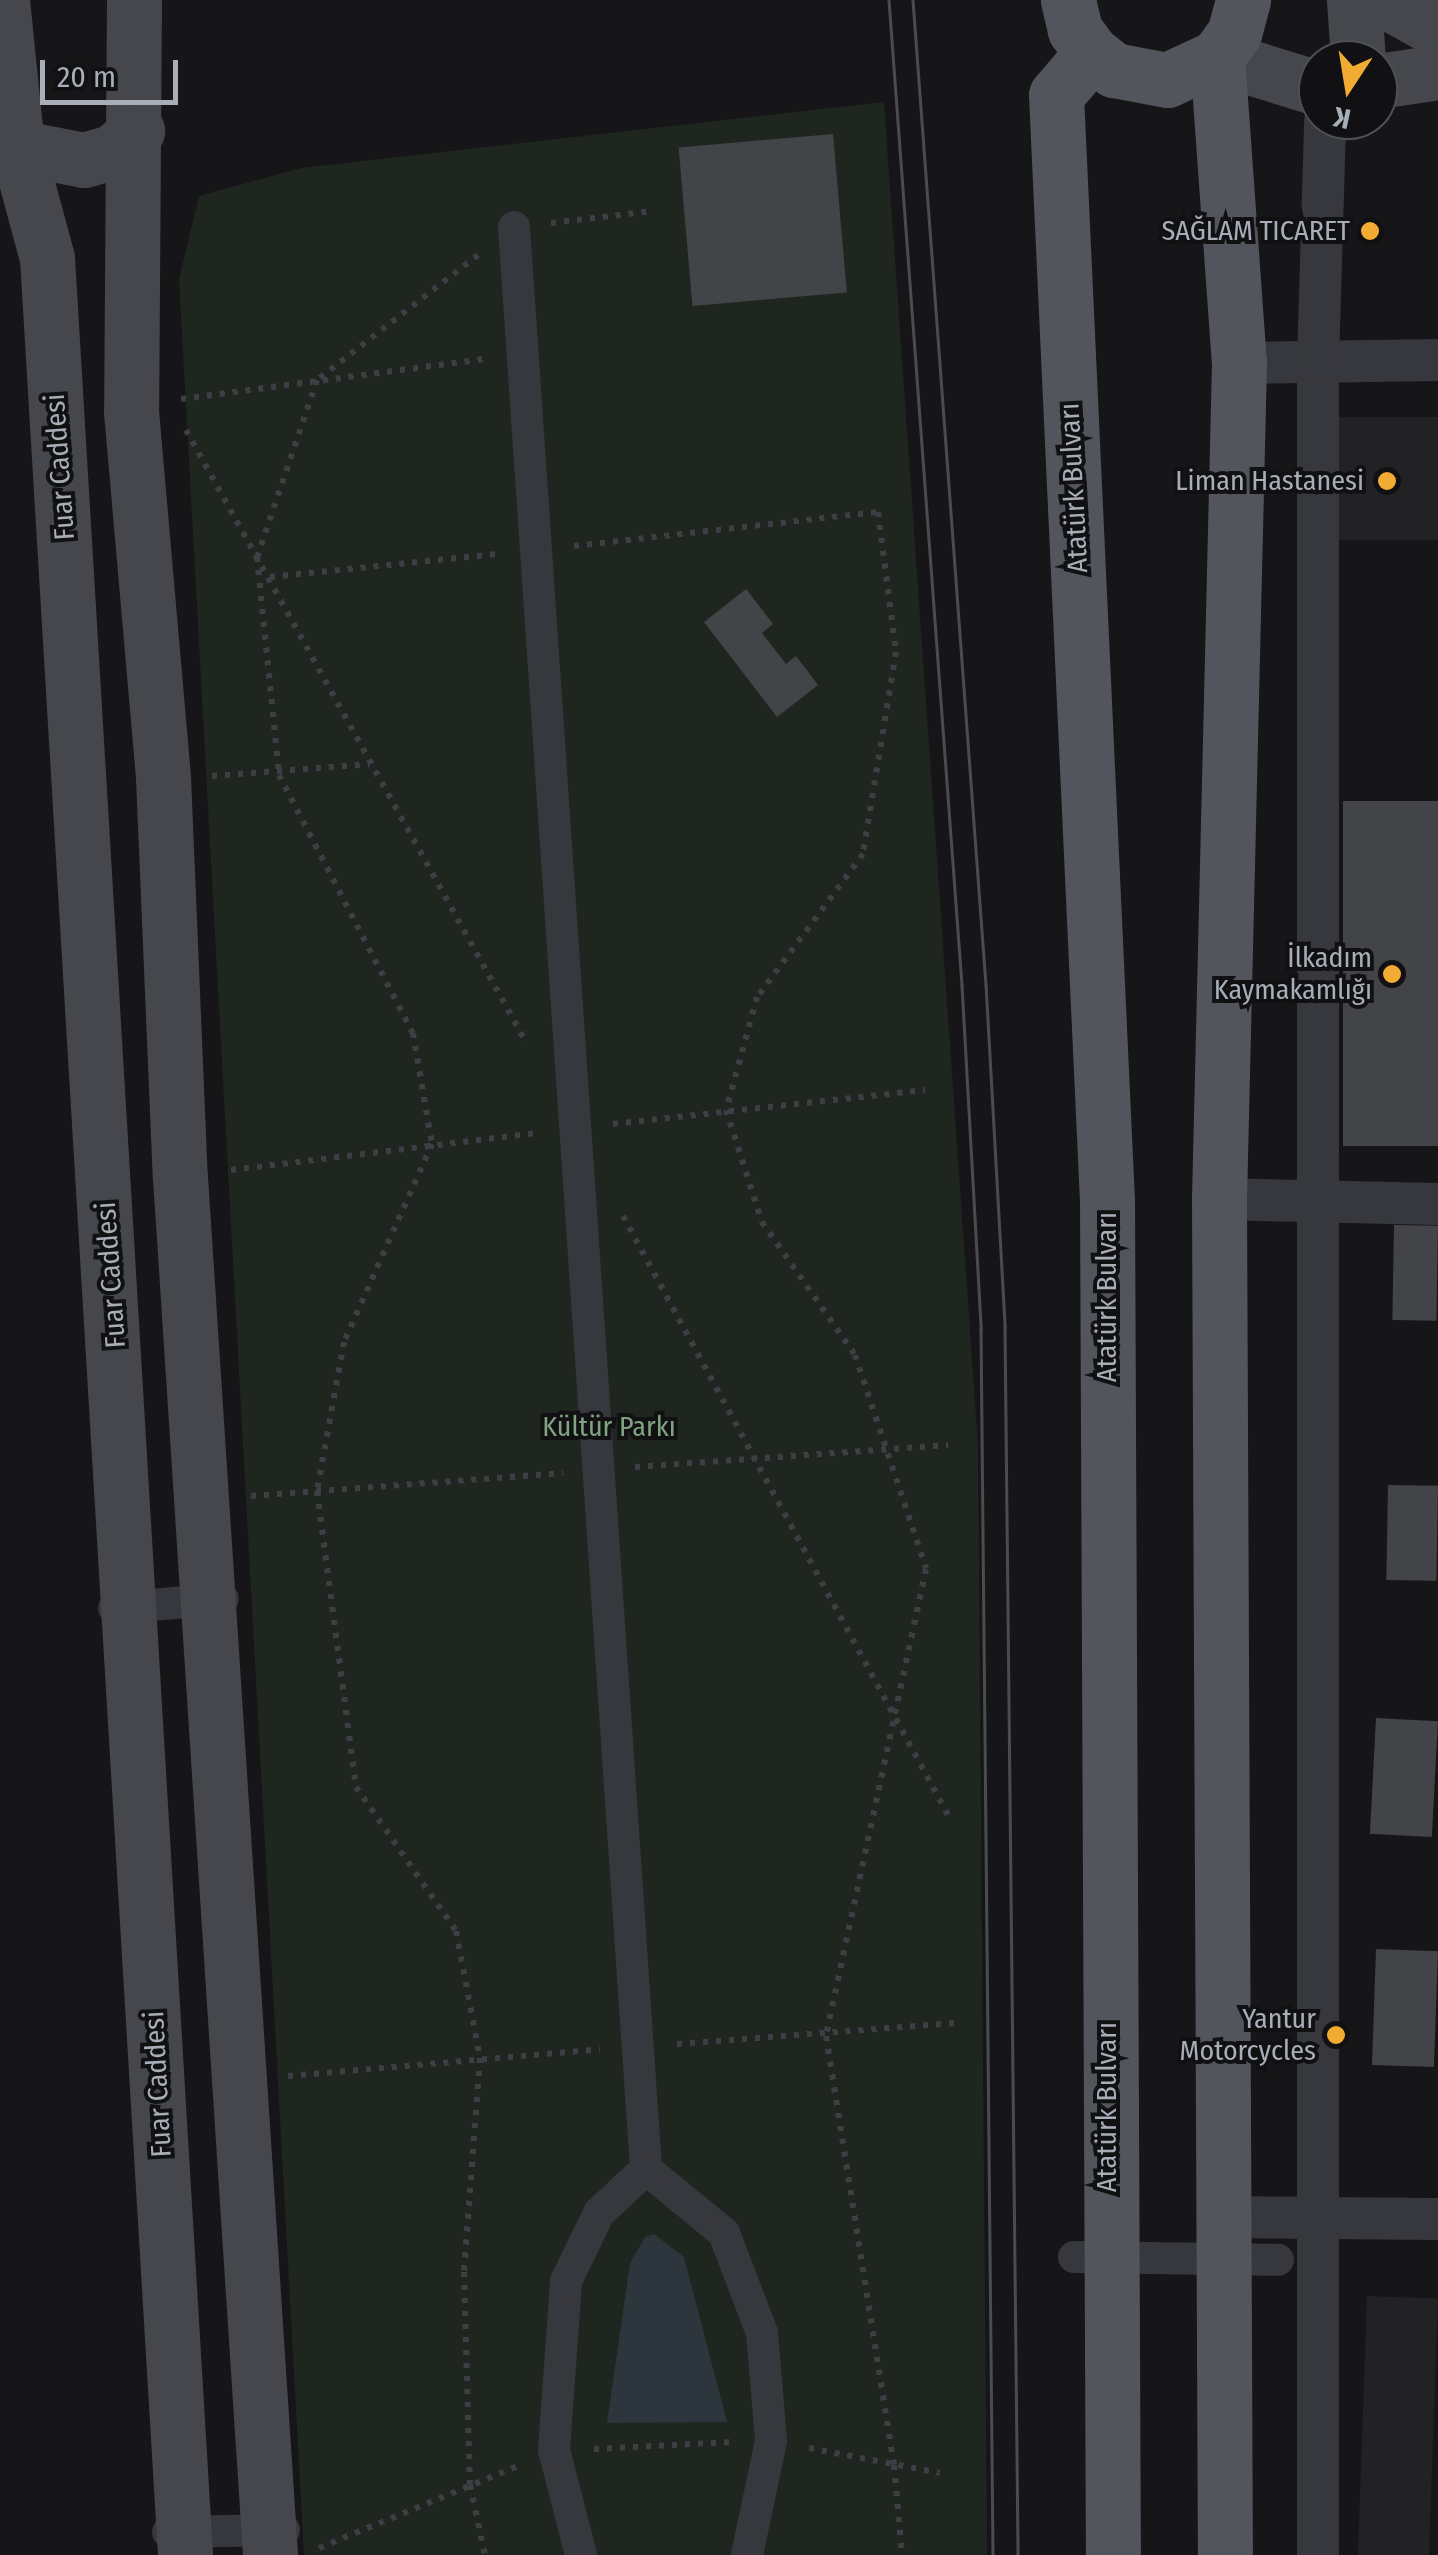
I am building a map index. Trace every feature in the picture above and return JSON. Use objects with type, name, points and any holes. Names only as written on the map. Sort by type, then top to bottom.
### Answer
[{"type":"main road","name":"Fuar Caddesi","points":[[2,0],[8,146],[47,258],[178,2540]]},
{"type":"main road","points":[[134,0],[136,131],[129,258],[131,411],[162,777],[276,2539]]},
{"type":"main road","points":[[1068,0],[1075,30],[1092,53],[1114,70],[1167,80],[1217,57],[1234,34],[1243,0]]},
{"type":"main road","points":[[1354,0],[1357,40]]},
{"type":"main road","points":[[1384,0],[1438,30]]},
{"type":"main road","name":"Atatürk Bulvarı","points":[[1092,53],[1056,95],[1107,1199],[1090,2258],[1113,2555]]},
{"type":"main road","points":[[1217,57],[1298,82]]},
{"type":"main road","points":[[1217,57],[1239,363],[1219,1200],[1219,2238],[1225,2555]]},
{"type":"main road","points":[[1398,78],[1438,72]]},
{"type":"main road","points":[[8,146],[84,160],[112,152],[136,131]]},
{"type":"street","points":[[1318,2555],[1316,2220],[1322,1294],[1316,1202],[1318,362],[1324,140]]},
{"type":"street","points":[[514,227],[646,2169],[724,2233],[762,2333],[770,2440],[747,2555]]},
{"type":"street","points":[[1239,363],[1438,360]]},
{"type":"street","points":[[1219,1200],[1438,1204]]},
{"type":"street","points":[[123,1607],[218,1599]]},
{"type":"street","points":[[581,2555],[554,2450],[566,2280],[599,2213],[646,2169]]},
{"type":"street","points":[[1090,2258],[1316,2220],[1438,2219]]},
{"type":"street","points":[[1219,2238],[1278,2260]]},
{"type":"street","points":[[178,2540],[276,2539]]},
{"type":"path","points":[[485,2555],[470,2485],[464,2272],[480,2058],[456,1931],[356,1787],[316,1491],[344,1342],[432,1144],[413,1033],[279,775],[257,557],[317,380],[514,227],[653,211]]},
{"type":"path","points":[[169,401],[523,355]]},
{"type":"path","points":[[878,512],[896,652],[862,854],[758,997],[726,1110],[762,1222],[855,1355],[926,1569],[826,2036],[894,2464],[902,2555]]},
{"type":"path","points":[[162,777],[279,775],[370,764]]},
{"type":"path","points":[[276,2539],[315,2550],[554,2450],[770,2440],[940,2474]]},
{"type":"shaded area","name":"Liman Hastanesi","points":[[1333,417],[1438,417],[1438,540],[1333,540]]},
{"type":"shaded area","points":[[654,2234],[684,2257],[727,2422],[607,2423],[630,2263],[645,2237]]},
{"type":"shaded area","points":[[1367,2296],[1438,2298],[1429,2555],[1358,2555]]},
{"type":"green space","name":"Kültür Parkı","points":[[884,102],[978,1445],[987,2555],[304,2555],[179,279],[199,196],[301,168]]},
{"type":"building","points":[[833,134],[847,292],[692,306],[679,148]]},
{"type":"building","points":[[746,589],[773,624],[762,633],[786,664],[796,656],[818,685],[777,717],[704,622]]},
{"type":"building","name":"İlkadım Kaymakamlığı","points":[[1343,801],[1438,801],[1438,1146],[1343,1146]]},
{"type":"building","points":[[1394,1225],[1438,1226],[1436,1321],[1392,1320]]},
{"type":"building","points":[[1388,1485],[1438,1486],[1436,1581],[1386,1580]]},
{"type":"building","points":[[1376,1718],[1438,1721],[1432,1837],[1370,1834]]},
{"type":"building","points":[[1376,1949],[1438,1951],[1434,2067],[1372,2065]]},
{"type":"tram line","points":[[889,0],[962,985],[981,1328],[993,2555]]},
{"type":"tram line","points":[[913,0],[986,984],[1005,1327],[1018,2555]]},
{"type":"place","name":"SAĞLAM TICARET","points":[[1370,231]]},
{"type":"place","name":"Liman Hastanesi","points":[[1387,481]]},
{"type":"place","name":"İlkadım Kaymakamlığı","points":[[1392,974]]},
{"type":"place","name":"Yantur Motorcycles","points":[[1336,2035]]}]
